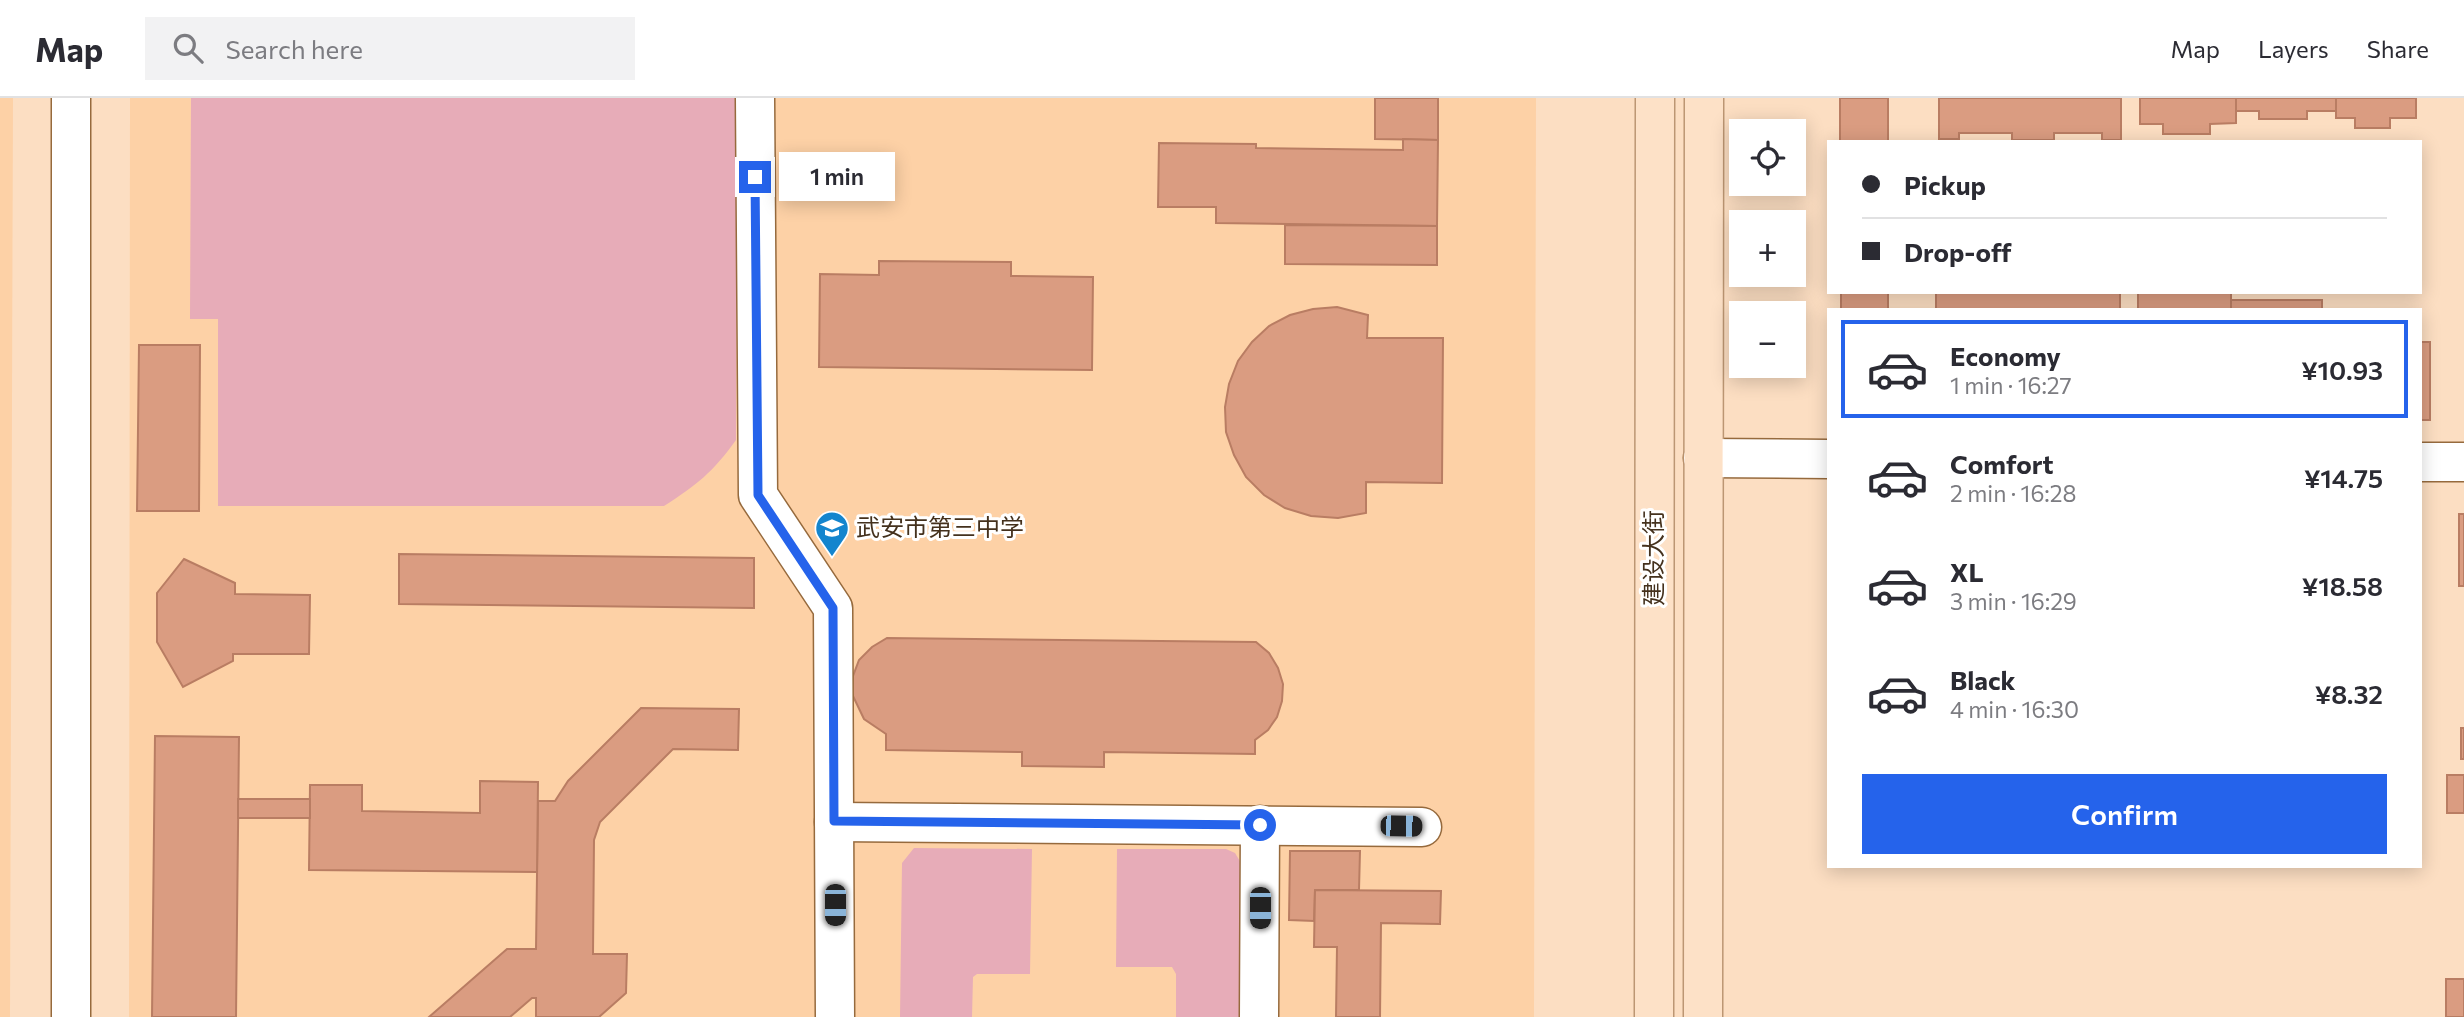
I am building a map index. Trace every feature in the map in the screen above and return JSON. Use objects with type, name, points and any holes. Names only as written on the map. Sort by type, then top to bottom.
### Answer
[{"type":"main road","name":"建设大街","points":[[1654,1017],[1655,98]]},
{"type":"main road","name":"建设大街","points":[[1703,1017],[1704,98]]},
{"type":"street","points":[[71,98],[71,1017]]},
{"type":"street","points":[[755,98],[758,495],[833,608],[835,1017]]},
{"type":"street","points":[[1703,458],[1827,459]]},
{"type":"street","points":[[2422,462],[2464,462]]},
{"type":"street","points":[[834,821],[1422,827]]},
{"type":"street","points":[[1259,1017],[1260,825]]},
{"type":"shaded area","points":[[0,98],[13,98],[10,1017],[0,1017]]},
{"type":"shaded area","name":"武安市第三中学","points":[[130,98],[1536,98],[1534,1017],[129,1017]]},
{"type":"shaded area","points":[[191,98],[737,98],[736,440],[704,477],[664,506],[218,506],[218,319],[190,319]]},
{"type":"shaded area","points":[[914,848],[1032,849],[1030,974],[977,974],[973,977],[972,1017],[900,1017],[902,863]]},
{"type":"shaded area","points":[[1117,849],[1226,849],[1235,853],[1241,863],[1241,1017],[1176,1017],[1176,974],[1172,967],[1116,967]]},
{"type":"building","points":[[1375,98],[1438,98],[1438,140],[1375,139]]},
{"type":"building","points":[[1840,98],[1888,98],[1888,140],[1840,140]]},
{"type":"building","points":[[1939,98],[2121,98],[2121,140],[2102,140],[2102,133],[2054,133],[2054,140],[2012,140],[2012,133],[1959,133],[1959,139],[1939,139]]},
{"type":"building","points":[[2140,98],[2236,98],[2236,123],[2210,124],[2210,134],[2163,134],[2163,124],[2140,124]]},
{"type":"building","points":[[2236,98],[2336,98],[2336,111],[2307,111],[2307,119],[2259,119],[2259,111],[2236,111]]},
{"type":"building","points":[[2336,98],[2416,98],[2416,118],[2390,118],[2390,128],[2355,128],[2355,118],[2336,118]]},
{"type":"building","points":[[1403,139],[1438,140],[1437,226],[1216,223],[1216,207],[1158,207],[1159,143],[1256,144],[1256,148],[1403,150]]},
{"type":"building","points":[[1285,225],[1437,226],[1437,265],[1285,264]]},
{"type":"building","points":[[879,261],[1011,262],[1011,276],[1093,277],[1092,370],[819,367],[820,274],[879,275]]},
{"type":"building","points":[[1841,294],[1888,294],[1888,308],[1841,308]]},
{"type":"building","points":[[1936,294],[2120,294],[2120,308],[1936,308]]},
{"type":"building","points":[[2138,294],[2231,294],[2231,308],[2138,308]]},
{"type":"building","points":[[2231,300],[2322,300],[2322,308],[2231,308]]},
{"type":"building","points":[[1337,307],[1368,315],[1367,338],[1443,338],[1442,483],[1366,482],[1366,513],[1338,518],[1311,516],[1285,508],[1264,495],[1246,477],[1234,455],[1226,432],[1225,407],[1229,384],[1238,361],[1252,342],[1269,326],[1290,315]]},
{"type":"building","points":[[2422,342],[2430,342],[2430,420],[2422,420]]},
{"type":"building","points":[[139,345],[200,345],[199,511],[137,511]]},
{"type":"building","points":[[2459,514],[2464,514],[2464,586],[2459,586]]},
{"type":"building","points":[[399,554],[754,558],[754,608],[399,604]]},
{"type":"building","points":[[184,559],[235,583],[235,594],[310,595],[309,654],[233,654],[233,661],[183,687],[157,642],[157,593]]},
{"type":"building","points":[[887,638],[1256,642],[1269,653],[1278,668],[1283,684],[1282,701],[1277,717],[1268,730],[1255,740],[1255,754],[1104,752],[1104,767],[1022,766],[1022,752],[886,750],[886,734],[864,719],[852,694],[853,676],[859,660],[872,647]]},
{"type":"building","points":[[641,708],[739,709],[738,750],[673,749],[600,822],[594,840],[593,954],[627,954],[626,993],[599,1017],[536,1017],[536,998],[532,998],[510,1017],[429,1017],[507,949],[536,949],[538,801],[555,801],[568,781]]},
{"type":"building","points":[[2461,728],[2464,728],[2464,759],[2461,759]]},
{"type":"building","points":[[155,736],[239,737],[236,1017],[152,1017]]},
{"type":"building","points":[[2447,775],[2464,775],[2464,813],[2447,813]]},
{"type":"building","points":[[480,781],[538,782],[537,872],[309,870],[310,785],[362,785],[362,811],[480,813]]},
{"type":"building","points":[[238,799],[310,799],[310,818],[238,818]]},
{"type":"building","points":[[1290,851],[1360,851],[1359,890],[1315,890],[1314,921],[1289,920]]},
{"type":"building","points":[[1315,890],[1441,891],[1440,924],[1381,923],[1380,1017],[1336,1017],[1337,947],[1314,947]]},
{"type":"building","points":[[2446,979],[2464,979],[2464,1017],[2446,1017]]},
{"type":"place","name":"武安市第三中学","points":[[832,558]]},
{"type":"route","points":[[755,177],[758,495],[833,608],[834,821],[1260,825]]}]
